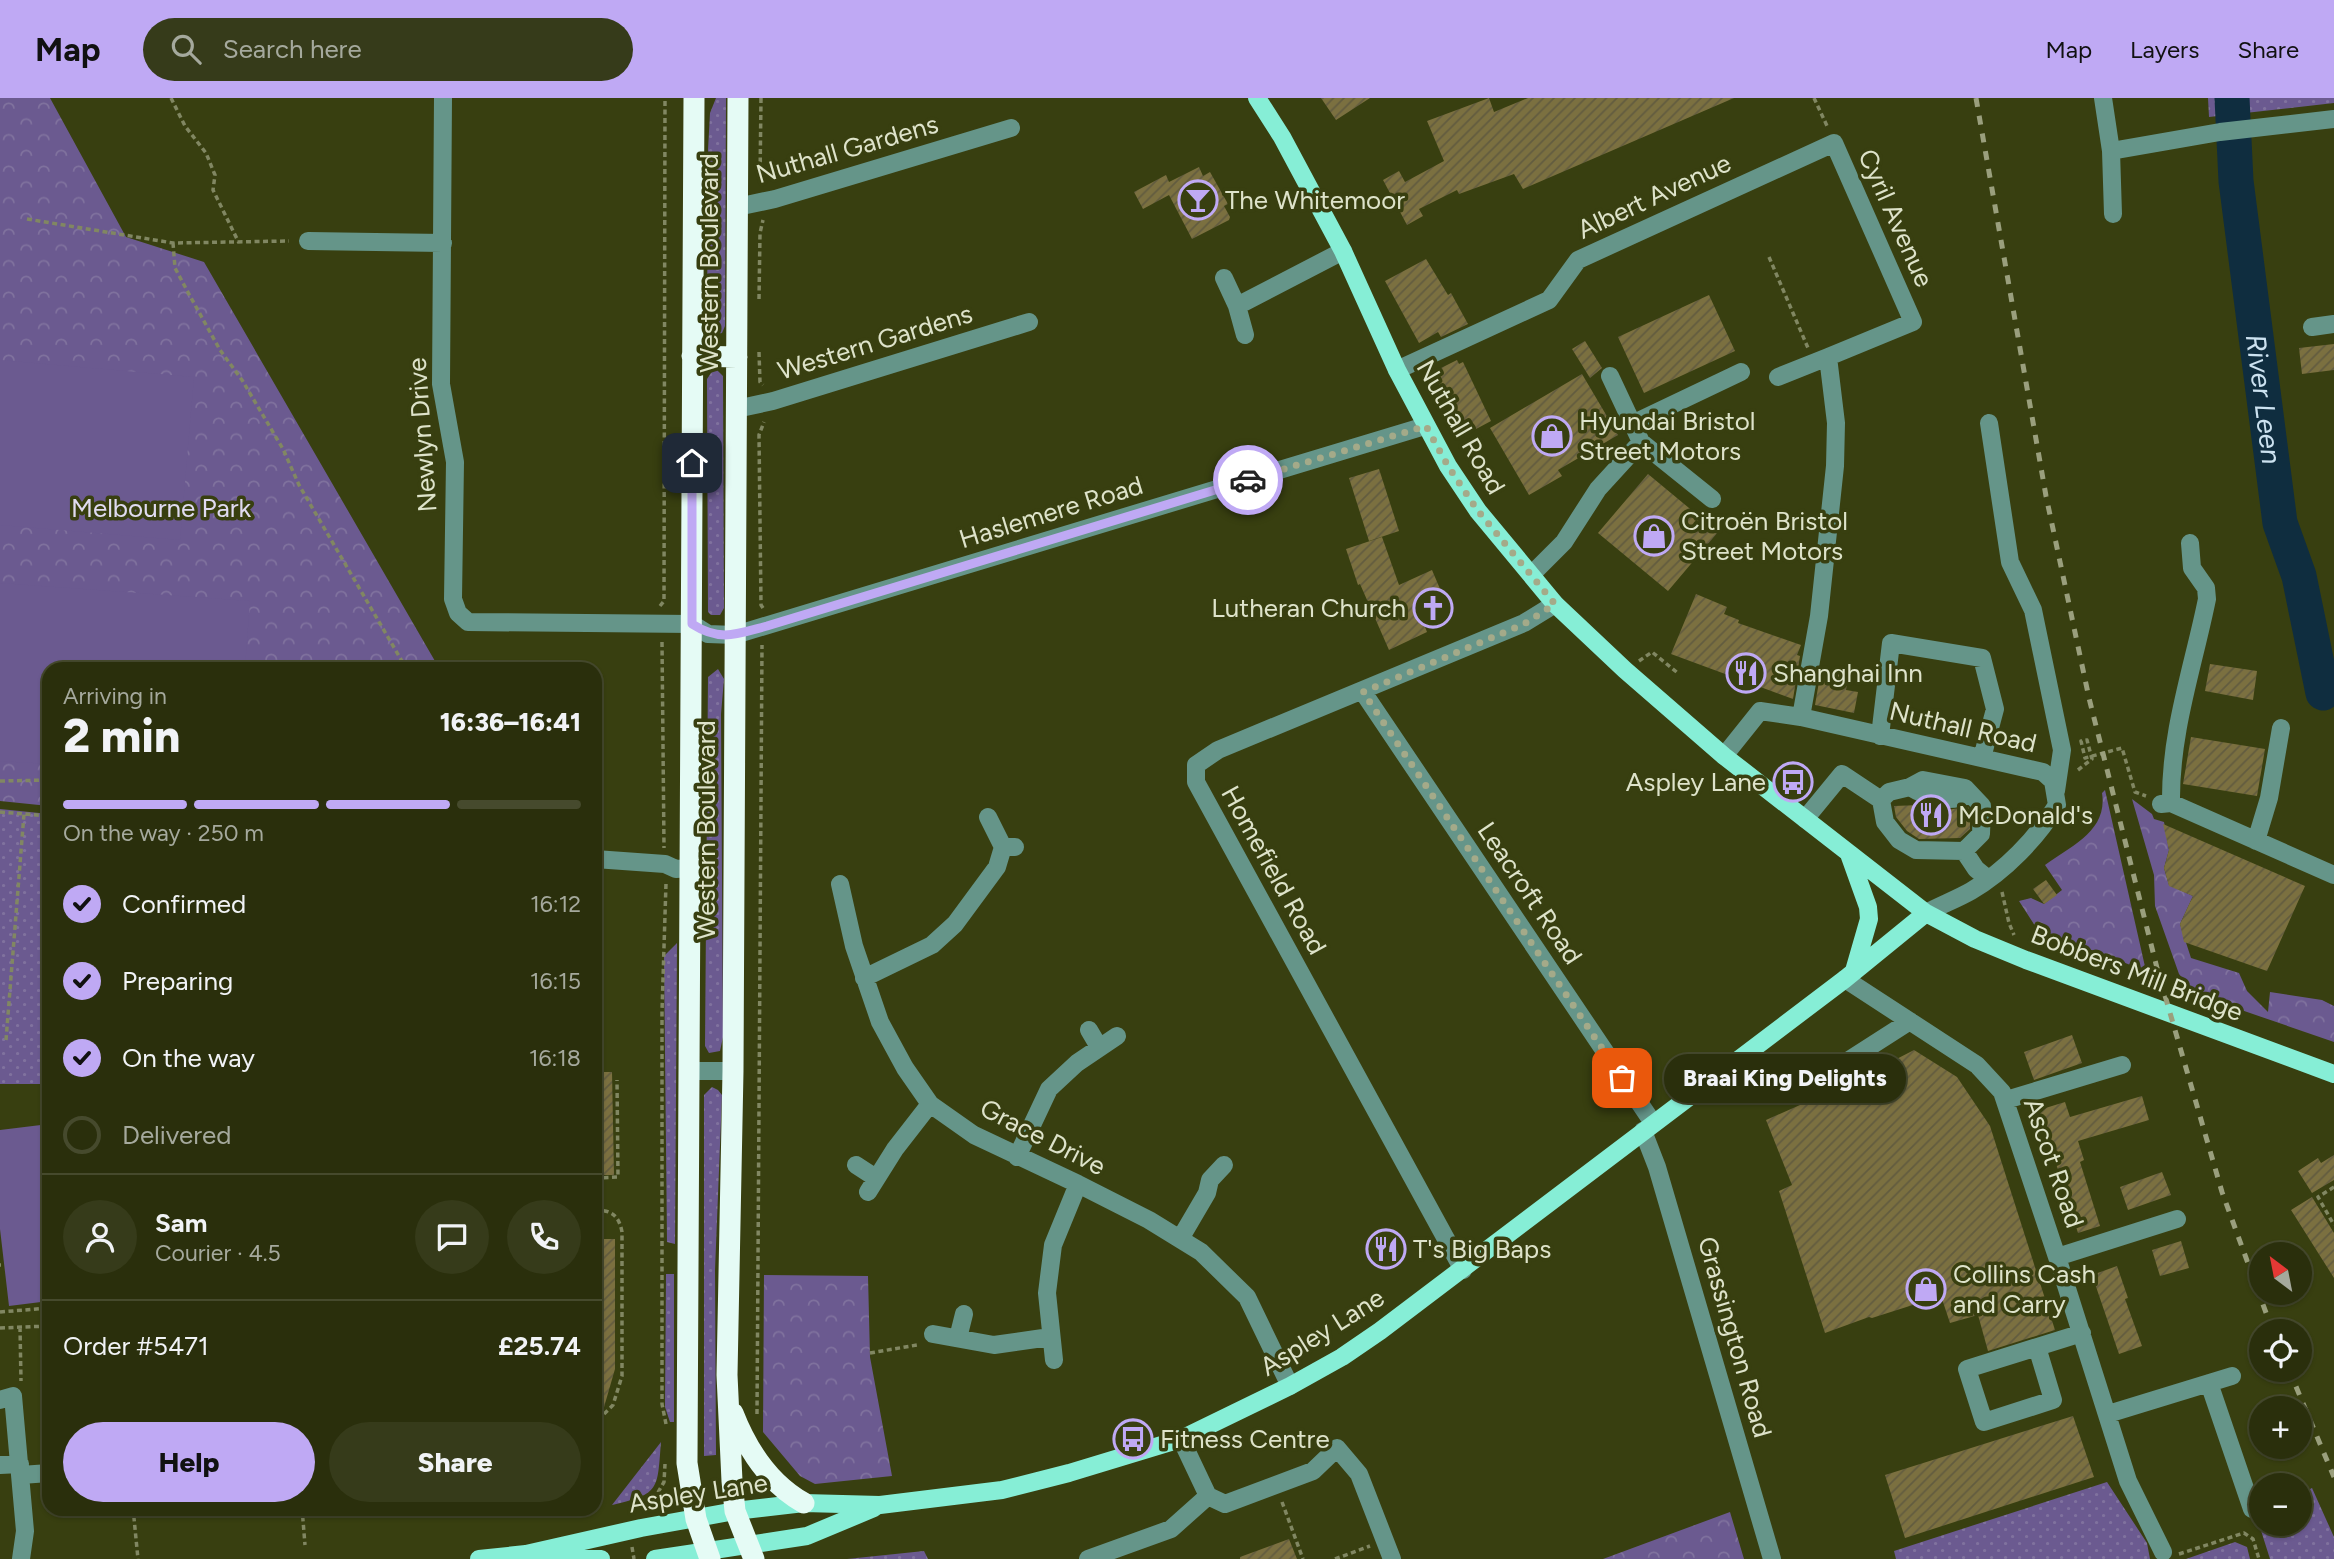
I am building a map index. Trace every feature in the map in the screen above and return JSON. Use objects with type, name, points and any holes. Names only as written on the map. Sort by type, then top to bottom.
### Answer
[{"type":"highway","name":"Western Boulevard","points":[[694,98],[687,1463],[696,1519],[709,1556]]},
{"type":"highway","name":"Western Boulevard","points":[[738,98],[733,1071],[728,1402],[735,1511],[750,1552]]},
{"type":"highway","points":[[692,356],[737,357]]},
{"type":"highway","points":[[728,1402],[742,1436],[761,1465],[788,1494],[804,1503]]},
{"type":"main road","name":"Nuthall Road","points":[[1257,98],[1282,137],[1343,251],[1397,370],[1426,426],[1448,466],[1478,511],[1555,604],[1625,670],[1724,756],[1926,913]]},
{"type":"main road","points":[[1848,853],[1868,907],[1869,919],[1850,975]]},
{"type":"main road","name":"Aspley Lane","points":[[479,1559],[526,1554],[641,1528],[735,1511],[804,1503],[880,1506],[1002,1490],[1181,1439],[1290,1387],[1342,1357],[1462,1270],[1850,975],[1926,913]]},
{"type":"main road","name":"Bobbers Mill Bridge","points":[[1926,913],[1975,939],[2026,960],[2334,1074]]},
{"type":"main road","name":"Aspley Lane","points":[[655,1559],[750,1552],[807,1536],[880,1506]]},
{"type":"main road","name":"Aspley Lane","points":[[526,1554],[601,1559]]},
{"type":"street","name":"Newlyn Drive","points":[[443,98],[441,384],[455,462],[453,599],[458,613],[468,622],[692,624]]},
{"type":"street","points":[[2103,98],[2111,152],[2113,214]]},
{"type":"street","points":[[2111,152],[2220,132],[2334,119]]},
{"type":"street","name":"Nuthall Gardens","points":[[737,207],[768,201],[1011,128]]},
{"type":"street","name":"Cyril Avenue","points":[[1821,359],[1913,322],[1834,143]]},
{"type":"street","name":"Albert Avenue","points":[[1397,370],[1549,300],[1578,260],[1834,143]]},
{"type":"street","points":[[308,241],[443,243]]},
{"type":"street","points":[[1237,306],[1343,251]]},
{"type":"street","points":[[1224,278],[1237,306],[1245,335]]},
{"type":"street","name":"Western Gardens","points":[[736,409],[767,403],[1029,322]]},
{"type":"street","points":[[2312,327],[2334,324]]},
{"type":"street","points":[[1778,377],[1821,359],[1836,423],[1835,466],[1819,616],[1801,716]]},
{"type":"street","points":[[1633,423],[1741,372]]},
{"type":"street","points":[[1609,376],[1641,442],[1712,499]]},
{"type":"street","points":[[1989,423],[2010,562],[2033,610],[2062,750],[2056,790]]},
{"type":"street","name":"Haslemere Road","points":[[692,624],[708,634],[735,635],[1426,426]]},
{"type":"street","points":[[1532,574],[1564,542],[1598,489],[1641,442]]},
{"type":"street","points":[[2190,542],[2192,568],[2206,588],[2207,599],[2187,676],[2166,803],[2334,875]]},
{"type":"street","name":"Homefield Road","points":[[1462,1270],[1196,782],[1196,765],[1218,750],[1524,624],[1555,604]]},
{"type":"street","points":[[1880,736],[1891,643],[1982,658],[1995,709],[1982,758]]},
{"type":"street","name":"Leacroft Road","points":[[1363,692],[1648,1127]]},
{"type":"street","name":"Nuthall Road","points":[[1724,756],[1759,711],[1801,716],[2043,772],[2053,780],[2057,805],[2046,823],[1992,876],[1972,890],[1926,913]]},
{"type":"street","points":[[2256,841],[2269,798],[2281,728]]},
{"type":"street","points":[[1805,820],[1842,774],[1881,800],[1885,822],[1899,840],[1916,850],[1964,851],[1981,834],[1982,806],[1970,794],[1959,799],[1926,797],[1910,787],[1889,792],[1881,800]]},
{"type":"street","points":[[864,978],[932,945],[955,924],[1009,847],[988,817]]},
{"type":"street","points":[[1964,851],[1976,869],[1992,876]]},
{"type":"street","points":[[602,860],[665,864],[676,869],[690,868]]},
{"type":"street","name":"Grace Drive","points":[[840,884],[854,946],[880,1022],[905,1068],[930,1104],[974,1135],[1149,1220],[1201,1252],[1247,1297],[1290,1387]]},
{"type":"street","name":"Ascot Road","points":[[1850,975],[1910,1021],[1977,1065],[1995,1082],[2006,1100],[2128,1481],[2163,1552]]},
{"type":"street","points":[[1807,1087],[1910,1021]]},
{"type":"street","points":[[1089,1030],[1099,1048]]},
{"type":"street","points":[[1017,1157],[1049,1089],[1077,1063],[1116,1036]]},
{"type":"street","points":[[2006,1100],[2122,1065]]},
{"type":"street","points":[[689,1071],[733,1071]]},
{"type":"street","points":[[856,1165],[872,1185],[895,1149],[930,1104]]},
{"type":"street","name":"Grassington Road","points":[[1648,1127],[1657,1167],[1772,1559]]},
{"type":"street","points":[[1180,1239],[1207,1194],[1210,1180],[1224,1165]]},
{"type":"street","points":[[1054,1360],[1046,1293],[1053,1245],[1078,1184]]},
{"type":"street","points":[[2057,1257],[2177,1219]]},
{"type":"street","points":[[958,1338],[964,1314]]},
{"type":"street","points":[[2037,1347],[2053,1400],[1984,1422],[1967,1369],[2037,1347],[2082,1333]]},
{"type":"street","points":[[933,1334],[994,1345],[1050,1337]]},
{"type":"street","points":[[2108,1414],[2232,1376]]},
{"type":"street","points":[[2209,1383],[2249,1500]]},
{"type":"street","points":[[0,1399],[13,1396],[25,1531],[21,1559]]},
{"type":"street","points":[[1181,1439],[1208,1496],[1225,1504],[1314,1471],[1337,1448],[1359,1474],[1392,1559]]},
{"type":"street","points":[[0,1465],[42,1472]]},
{"type":"street","points":[[1088,1559],[1171,1529],[1208,1496]]},
{"type":"path","points":[[171,98],[185,126],[206,153],[215,175],[214,190],[239,243]]},
{"type":"path","points":[[665,98],[664,601],[658,610],[657,638],[663,644],[664,651],[667,877],[662,1010],[662,1404],[667,1431]]},
{"type":"path","points":[[759,307],[760,233],[763,219],[767,215],[768,201],[768,186],[760,181],[761,98]]},
{"type":"path","points":[[1814,98],[1834,143]]},
{"type":"path","points":[[27,219],[173,243],[308,241]]},
{"type":"path","points":[[173,243],[175,268],[185,287],[220,349],[243,380],[283,449],[299,485],[402,662]]},
{"type":"path","points":[[1769,257],[1821,359]]},
{"type":"path","points":[[757,1422],[761,652],[767,636],[766,612],[761,605],[759,435],[768,415],[767,389],[760,382],[759,346]]},
{"type":"path","points":[[1625,670],[1652,652],[1679,674]]},
{"type":"path","points":[[2092,758],[2087,740],[2081,741],[2085,758],[2122,748],[2135,792],[2166,803]]},
{"type":"path","points":[[0,781],[42,780]]},
{"type":"path","points":[[0,812],[42,815]]},
{"type":"path","points":[[6,1040],[24,814]]},
{"type":"path","points":[[1992,876],[2026,960]]},
{"type":"path","points":[[602,1178],[618,1177],[617,1080]]},
{"type":"path","points":[[2334,1187],[2318,1197],[2334,1225]]},
{"type":"path","points":[[602,1211],[615,1216],[620,1222],[622,1232],[623,1364],[621,1387],[613,1405],[602,1416]]},
{"type":"path","points":[[0,1312],[42,1309]]},
{"type":"path","points":[[0,1328],[42,1326]]},
{"type":"path","points":[[20,1327],[21,1385]]},
{"type":"path","points":[[870,1353],[919,1344],[933,1334]]},
{"type":"path","points":[[653,1501],[664,1482],[666,1454]]},
{"type":"path","points":[[1277,1485],[1303,1559]]},
{"type":"path","points":[[134,1516],[138,1559]]},
{"type":"path","points":[[303,1516],[305,1545]]},
{"type":"path","points":[[2163,1552],[2175,1555],[2244,1533],[2253,1539],[2259,1559]]},
{"type":"path","points":[[1335,1559],[1385,1541]]},
{"type":"green space","name":"Melbourne Park","points":[[0,98],[50,98],[126,237],[204,262],[436,662],[42,662],[42,805],[0,801]]},
{"type":"green space","points":[[716,98],[726,98],[725,326],[722,333],[716,334],[707,328],[708,150],[710,113]]},
{"type":"green space","points":[[2208,98],[2334,98],[2334,103],[2209,117]]},
{"type":"green space","points":[[0,360],[194,377],[180,540],[0,525]]},
{"type":"green space","points":[[713,370],[723,376],[724,608],[720,615],[711,615],[708,612],[707,379]]},
{"type":"green space","points":[[0,583],[250,601],[245,662],[42,662],[42,764],[0,761]]},
{"type":"green space","points":[[718,669],[724,679],[721,714],[723,1037],[720,1051],[709,1053],[705,1046],[708,677]]},
{"type":"green space","points":[[2105,790],[2146,971],[2037,929],[2019,901],[2031,898],[2044,904],[2062,890],[2045,865],[2076,844],[2093,827],[2099,818],[2102,793]]},
{"type":"green space","points":[[2132,799],[2152,814],[2154,819],[2164,822],[2169,850],[2164,868],[2169,885],[2193,896],[2180,924],[2191,958],[2239,973],[2247,991],[2268,1012],[2270,992],[2322,1000],[2334,1006],[2334,1042],[2195,994],[2179,974],[2155,906],[2154,875]]},
{"type":"green space","points":[[0,809],[42,813],[42,1084],[0,1084]]},
{"type":"green space","points":[[677,943],[675,1244],[667,1242],[664,956]]},
{"type":"green space","points":[[712,1087],[722,1095],[715,1270],[716,1455],[704,1456],[704,1095]]},
{"type":"green space","points":[[42,1125],[42,1302],[9,1306],[0,1229],[0,1130]]},
{"type":"green space","points":[[666,1274],[674,1274],[674,1422],[670,1422],[665,1407]]},
{"type":"green space","points":[[764,1275],[868,1276],[870,1357],[892,1476],[815,1484],[800,1476],[763,1432]]},
{"type":"green space","points":[[661,1442],[659,1470],[653,1487],[640,1497],[612,1505]]},
{"type":"green space","points":[[2107,1482],[2147,1543],[2150,1559],[1896,1559],[1894,1551]]},
{"type":"green space","points":[[2312,1488],[2334,1537],[2334,1559],[2270,1559],[2263,1536],[2312,1536]]},
{"type":"green space","points":[[1730,1512],[1744,1559],[1603,1559]]},
{"type":"green space","points":[[2235,1542],[2247,1547],[2250,1559],[2186,1559]]},
{"type":"green space","points":[[924,1551],[928,1559],[847,1559]]},
{"type":"building","points":[[1321,98],[1370,98],[1336,120]]},
{"type":"building","points":[[1489,98],[1494,112],[1528,98],[1734,98],[1523,189],[1514,174],[1459,194],[1457,190],[1419,209],[1423,216],[1407,225],[1383,180],[1399,171],[1405,182],[1444,161],[1427,121]]},
{"type":"building","name":"The Whitemoor","points":[[1199,167],[1203,176],[1210,172],[1228,204],[1224,206],[1230,217],[1192,239],[1169,195],[1143,209],[1134,192],[1166,175],[1169,182]]},
{"type":"building","points":[[1426,259],[1448,295],[1451,293],[1468,324],[1441,337],[1438,332],[1419,343],[1385,281]]},
{"type":"building","points":[[1709,295],[1735,351],[1644,393],[1618,337]]},
{"type":"building","points":[[1585,341],[1602,368],[1590,378],[1572,349]]},
{"type":"building","points":[[2334,344],[2334,370],[2302,374],[2299,348]]},
{"type":"building","points":[[1457,360],[1459,364],[1463,362],[1491,421],[1463,436],[1433,372]]},
{"type":"building","points":[[1582,374],[1618,435],[1558,470],[1562,476],[1529,495],[1490,428]]},
{"type":"building","points":[[1379,469],[1399,531],[1369,541],[1349,478]]},
{"type":"building","points":[[1648,474],[1718,532],[1668,591],[1598,533]]},
{"type":"building","points":[[1382,537],[1399,585],[1432,570],[1449,610],[1423,622],[1427,632],[1389,650],[1360,584],[1358,585],[1346,549]]},
{"type":"building","points":[[1696,594],[1727,607],[1724,614],[1739,620],[1738,623],[1801,645],[1797,655],[1800,656],[1793,699],[1671,654]]},
{"type":"building","points":[[2210,664],[2257,671],[2253,700],[2205,691]]},
{"type":"building","points":[[1821,670],[1849,675],[1846,690],[1858,692],[1854,713],[1815,705]]},
{"type":"building","points":[[2191,737],[2265,749],[2257,796],[2183,784]]},
{"type":"building","name":"McDonald's","points":[[1920,805],[1946,810],[1968,807],[1970,829],[1960,838],[1919,839],[1907,831],[1896,817],[1894,806]]},
{"type":"building","points":[[2163,824],[2305,886],[2267,971],[2184,942],[2180,924],[2193,896],[2169,886],[2164,868],[2169,850]]},
{"type":"building","points":[[2046,880],[2057,895],[2044,904],[2033,889]]},
{"type":"building","points":[[2072,1035],[2082,1063],[2034,1080],[2024,1052]]},
{"type":"building","points":[[1914,1050],[1957,1077],[1990,1126],[2055,1330],[1988,1351],[1978,1315],[1950,1323],[1941,1296],[1825,1333],[1779,1191],[1792,1185],[1766,1120],[1854,1081]]},
{"type":"building","points":[[602,1072],[612,1072],[614,1175],[602,1175]]},
{"type":"building","points":[[2142,1096],[2149,1120],[2078,1141],[2084,1160],[2080,1162],[2100,1226],[2078,1233],[2039,1110],[2065,1102],[2070,1117]]},
{"type":"building","points":[[2334,1155],[2334,1180],[2312,1193],[2298,1171],[2318,1158],[2321,1163]]},
{"type":"building","points":[[2162,1172],[2171,1195],[2128,1210],[2120,1187]]},
{"type":"building","points":[[2312,1197],[2334,1233],[2334,1278],[2312,1242],[2291,1210]]},
{"type":"building","points":[[602,1239],[615,1239],[615,1369],[602,1414]]},
{"type":"building","points":[[2181,1241],[2189,1268],[2160,1276],[2152,1250]]},
{"type":"building","points":[[2117,1266],[2128,1298],[2125,1299],[2142,1346],[2119,1354],[2092,1275]]},
{"type":"building","points":[[2073,1416],[2094,1477],[1905,1538],[1885,1475]]},
{"type":"building","points":[[1289,1539],[1297,1559],[1240,1559],[1240,1557]]},
{"type":"waterway","name":"River Leen","points":[[2232,98],[2236,181],[2280,523],[2299,576],[2323,693]]},
{"type":"railway","points":[[1976,98],[2046,496],[2089,698],[2157,968],[2222,1192],[2268,1319]]},
{"type":"railway","points":[[2294,1382],[2334,1477]]},
{"type":"way so far","points":[[1248,480],[1426,426],[1448,466],[1478,511],[1555,604],[1524,624],[1363,692],[1622,1078]]},
{"type":"place","name":"The Whitemoor","points":[[1198,200]]},
{"type":"place","name":"Hyundai Bristol Street Motors","points":[[1552,436]]},
{"type":"place","name":"Citroën Bristol Street Motors","points":[[1654,536]]},
{"type":"place","name":"Lutheran Church","points":[[1433,608]]},
{"type":"place","name":"Shanghai Inn","points":[[1746,673]]},
{"type":"place","name":"Aspley Lane","points":[[1793,782]]},
{"type":"place","name":"McDonald's","points":[[1931,815]]},
{"type":"place","name":"Braai King Delights","points":[[1622,1078]]},
{"type":"place","name":"T's Big Baps","points":[[1386,1249]]},
{"type":"place","name":"Collins Cash and Carry","points":[[1926,1289]]},
{"type":"place","name":"Fitness Centre","points":[[1133,1439]]},
{"type":"route","points":[[692,463],[692,624],[708,634],[725,635],[767,626],[1248,480]]}]
